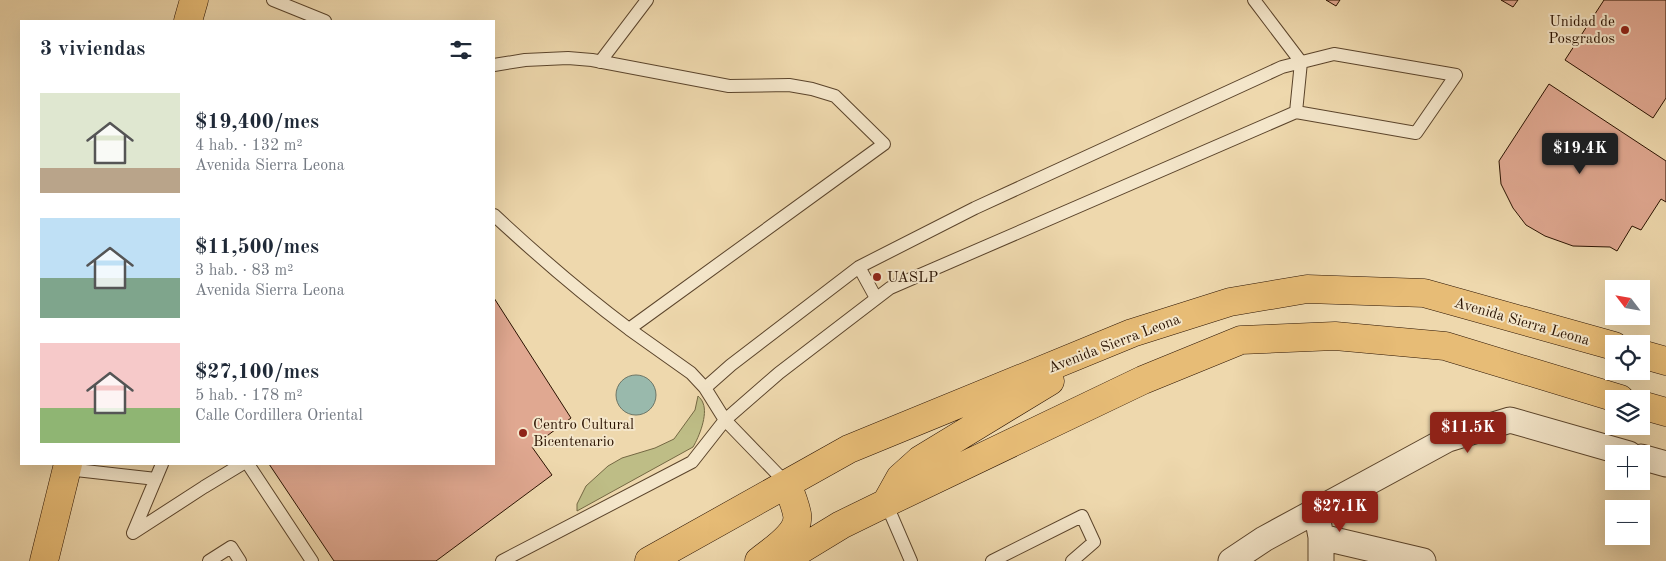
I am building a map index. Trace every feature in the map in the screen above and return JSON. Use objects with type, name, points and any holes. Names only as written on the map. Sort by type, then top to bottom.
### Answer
[{"type":"main road","points":[[188,20],[194,0]]},
{"type":"main road","name":"Avenida Sierra Leona","points":[[649,561],[849,449],[1121,338],[1230,302],[1307,289],[1424,293],[1605,343]]},
{"type":"main road","points":[[782,561],[841,525],[886,503],[1143,380],[1242,340],[1335,336],[1444,346],[1605,394]]},
{"type":"main road","points":[[886,503],[900,478],[920,460],[1121,338]]},
{"type":"main road","points":[[1650,357],[1666,361]]},
{"type":"main road","points":[[1650,408],[1666,412]]},
{"type":"main road","points":[[44,561],[68,466]]},
{"type":"main road","points":[[759,561],[786,540],[795,527],[798,516],[787,484]]},
{"type":"street","points":[[1231,561],[1264,539],[1448,438],[1510,420],[1605,447]]},
{"type":"street","points":[[1650,460],[1666,464]]},
{"type":"street","points":[[1316,510],[1321,549],[1423,561]]},
{"type":"lane","points":[[273,0],[323,20]]},
{"type":"lane","points":[[600,62],[647,0]]},
{"type":"lane","points":[[1254,0],[1301,62],[1296,112]]},
{"type":"lane","points":[[502,561],[692,462],[725,420],[778,373],[890,288],[1296,112],[1416,133],[1456,75],[1334,54],[1282,67],[975,208],[859,267],[731,365],[705,388]]},
{"type":"lane","points":[[495,65],[525,60],[568,58],[600,62],[729,86],[789,85],[812,89],[835,96],[884,144],[629,329]]},
{"type":"lane","points":[[495,216],[603,309],[691,373],[705,388],[725,420],[787,484]]},
{"type":"lane","points":[[859,267],[876,298]]},
{"type":"lane","points":[[162,465],[134,533],[240,465]]},
{"type":"lane","points":[[249,465],[312,561]]},
{"type":"lane","points":[[68,466],[156,478]]},
{"type":"lane","points":[[886,503],[911,561]]},
{"type":"lane","points":[[992,561],[1082,516],[1094,542],[1072,561]]},
{"type":"lane","points":[[209,561],[231,547],[240,561]]},
{"type":"shaded area","points":[[636,375],[650,381],[656,395],[650,409],[636,415],[622,409],[616,395],[622,381]]},
{"type":"shaded area","points":[[698,396],[703,403],[704,420],[693,447],[577,511],[577,504],[586,486],[608,466],[622,458],[655,448],[674,439],[695,410]]},
{"type":"building","points":[[1326,0],[1340,0],[1336,6]]},
{"type":"building","points":[[1501,0],[1518,0],[1513,7]]},
{"type":"building","name":"Unidad de Posgrados","points":[[1604,0],[1666,0],[1666,98],[1653,118],[1565,60]]},
{"type":"building","points":[[1549,84],[1666,161],[1666,202],[1661,199],[1641,230],[1632,226],[1617,251],[1610,247],[1573,246],[1545,236],[1526,225],[1513,208],[1501,184],[1499,161]]},
{"type":"building","name":"Centro Cultural Bicentenario","points":[[495,300],[571,418],[532,447],[552,475],[436,561],[334,561],[270,465],[495,465]]},
{"type":"place","name":"Unidad de Posgrados","points":[[1625,30]]},
{"type":"place","name":"UASLP","points":[[877,277]]},
{"type":"place","name":"Centro Cultural Bicentenario","points":[[523,433]]}]
